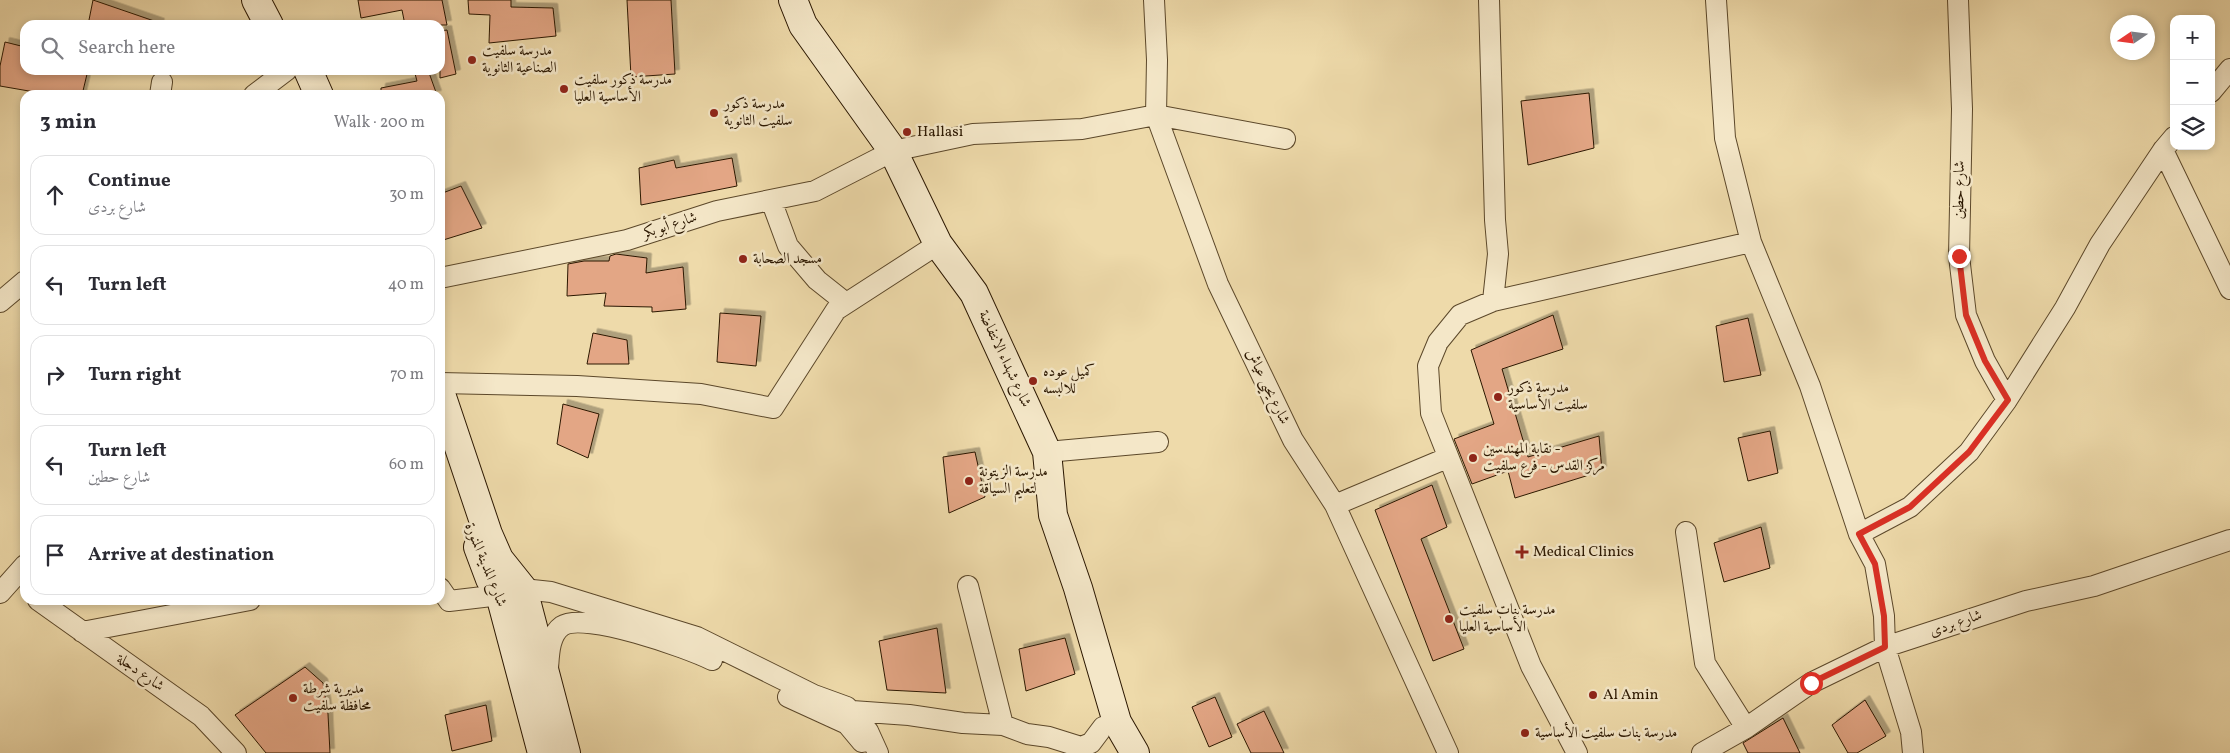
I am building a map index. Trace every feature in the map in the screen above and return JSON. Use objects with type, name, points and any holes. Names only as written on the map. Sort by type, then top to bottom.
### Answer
[{"type":"main road","points":[[256,0],[266,20]]},
{"type":"main road","points":[[278,0],[287,20]]},
{"type":"main road","name":"شارع شهداء الانتفاضة","points":[[793,0],[804,25],[893,151],[938,244],[974,293],[1047,452],[1053,515],[1078,588],[1117,722],[1135,753]]},
{"type":"main road","points":[[290,75],[296,90]]},
{"type":"main road","points":[[310,75],[317,90]]},
{"type":"main road","points":[[445,406],[488,534],[547,680],[566,753]]},
{"type":"main road","name":"شارع المدينة المنورة","points":[[445,453],[464,512],[490,579],[511,592],[542,753]]},
{"type":"street","name":"شارع يحيى عياش","points":[[1154,0],[1157,60],[1156,114],[1218,284],[1293,440],[1335,505],[1448,753]]},
{"type":"street","points":[[1489,0],[1498,254],[1493,301]]},
{"type":"street","points":[[1716,0],[1725,138],[1751,242],[1810,386],[1859,534],[1875,564],[1884,616],[1885,647],[1911,732],[1913,753]]},
{"type":"street","name":"شارع حطين","points":[[1958,0],[1962,109],[1959,256],[1966,315],[1985,361],[2008,400]]},
{"type":"street","points":[[2215,87],[2230,69]]},
{"type":"street","points":[[261,90],[281,75]]},
{"type":"street","name":"شارع أبو بكر","points":[[445,277],[627,240],[717,211],[814,191],[893,151],[974,134],[1082,129],[1156,114]]},
{"type":"street","points":[[1156,114],[1285,139]]},
{"type":"street","points":[[1859,534],[1910,507],[1969,452],[2008,400],[2065,308],[2100,244],[2168,144]]},
{"type":"street","points":[[2168,144],[2230,290]]},
{"type":"street","points":[[771,200],[788,246],[817,280],[846,304]]},
{"type":"street","points":[[1577,753],[1531,666],[1430,414],[1428,366],[1438,342],[1460,315],[1493,301],[1751,242]]},
{"type":"street","points":[[445,383],[577,386],[701,394],[773,408],[836,310],[938,244]]},
{"type":"street","points":[[0,302],[20,285]]},
{"type":"street","points":[[1047,452],[1158,442]]},
{"type":"street","points":[[1335,505],[1447,458]]},
{"type":"street","points":[[1686,532],[1705,663],[1746,728]]},
{"type":"street","name":"شارع بردى","points":[[1702,753],[1746,728],[1811,683],[1885,647],[2026,601],[2094,586],[2230,540]]},
{"type":"street","points":[[12,588],[20,574]]},
{"type":"street","points":[[968,586],[1003,725]]},
{"type":"street","points":[[445,595],[449,601],[511,592],[552,592],[697,637],[814,694],[848,714],[863,744],[873,750],[876,725],[889,714]]},
{"type":"street","name":"شارع دجلة","points":[[45,605],[201,716],[236,753]]},
{"type":"street","points":[[82,632],[224,605]]},
{"type":"street","points":[[547,680],[552,637],[562,626],[577,622],[596,623],[692,650],[848,714],[909,715],[963,723],[1003,725],[1027,734],[1049,737],[1081,747],[1091,743],[1103,727],[1117,722]]},
{"type":"building","points":[[93,0],[151,20],[89,20]]},
{"type":"building","points":[[358,0],[442,0],[447,25],[445,25],[445,20],[404,20],[402,10],[361,18]]},
{"type":"building","name":"مدرسة ذكور سلفيت الأساسية العليا","points":[[468,0],[511,0],[511,7],[553,8],[556,36],[489,43],[490,15],[469,14]]},
{"type":"building","points":[[627,0],[671,0],[675,74],[631,77]]},
{"type":"building","points":[[445,30],[447,30],[456,74],[440,78],[440,75],[445,75]]},
{"type":"building","points":[[5,42],[20,46],[20,75],[87,75],[83,90],[23,90],[0,86],[0,66]]},
{"type":"building","points":[[415,75],[430,75],[435,90],[381,90],[381,88],[417,81]]},
{"type":"building","points":[[1589,93],[1594,148],[1528,165],[1521,101]]},
{"type":"building","points":[[732,158],[737,186],[641,205],[639,168],[674,160],[676,168]]},
{"type":"building","points":[[461,186],[482,228],[445,239],[445,192]]},
{"type":"building","points":[[616,254],[647,258],[646,273],[683,267],[686,309],[652,312],[652,307],[604,306],[606,293],[567,296],[568,264],[584,261],[609,261],[610,256]]},
{"type":"building","points":[[720,313],[761,316],[756,366],[717,362]]},
{"type":"building","name":"مدرسة ذكور سلفيت الأساسية","points":[[1553,315],[1563,349],[1502,369],[1528,457],[1599,436],[1602,471],[1515,498],[1508,471],[1472,484],[1454,439],[1494,424],[1471,350]]},
{"type":"building","points":[[1748,318],[1761,375],[1724,382],[1716,326]]},
{"type":"building","points":[[593,333],[627,340],[629,364],[587,364]]},
{"type":"building","points":[[563,404],[599,414],[588,458],[557,444]]},
{"type":"building","points":[[1770,431],[1778,473],[1748,481],[1738,438]]},
{"type":"building","points":[[975,452],[985,497],[949,513],[943,457]]},
{"type":"building","name":"مدرسة بنات سلفيت الأساسية العليا","points":[[1432,485],[1447,527],[1421,539],[1464,649],[1433,661],[1375,510]]},
{"type":"building","points":[[1761,527],[1770,568],[1724,582],[1714,543]]},
{"type":"building","points":[[937,628],[946,693],[887,690],[879,641]]},
{"type":"building","points":[[1065,638],[1075,674],[1026,691],[1019,649]]},
{"type":"building","name":"مديرية شرطة محافظة سلفيت","points":[[305,667],[323,683],[328,714],[330,753],[266,753],[235,715]]},
{"type":"building","points":[[1215,697],[1232,737],[1209,747],[1192,707]]},
{"type":"building","points":[[1865,700],[1886,736],[1857,753],[1848,753],[1832,725]]},
{"type":"building","points":[[486,705],[492,741],[452,751],[445,715]]},
{"type":"building","points":[[1264,711],[1284,753],[1251,753],[1237,724]]},
{"type":"building","points":[[1783,718],[1800,753],[1748,753],[1743,743]]},
{"type":"place","name":"مدرسة سلفيت الصناعية الثانوية","points":[[472,60]]},
{"type":"place","name":"مدرسة ذكور سلفيت الأساسية العليا","points":[[564,89]]},
{"type":"place","name":"مدرسة ذكور سلفيت الثانوية","points":[[714,113]]},
{"type":"place","name":"Hallasi","points":[[907,132]]},
{"type":"place","name":"مسجد الصحابة","points":[[743,259]]},
{"type":"place","name":"كميل عوده للالبسه","points":[[1033,381]]},
{"type":"place","name":"مدرسة ذكور سلفيت الأساسية","points":[[1498,397]]},
{"type":"place","name":"نقابة المهندسين - مركز القدس - فرع سلفيت","points":[[1473,458]]},
{"type":"place","name":"مدرسة الزيتونة لتعليم السياقة","points":[[969,481]]},
{"type":"place","name":"Medical Clinics","points":[[1522,552]]},
{"type":"place","name":"مدرسة بنات سلفيت الأساسية العليا","points":[[1449,619]]},
{"type":"place","name":"Al Amin","points":[[1593,695]]},
{"type":"place","name":"مديرية شرطة محافظة سلفيت","points":[[293,698]]},
{"type":"place","name":"مدرسة بنات سلفيت الأساسية","points":[[1525,733]]},
{"type":"route","points":[[1811,683],[1885,647],[1884,616],[1875,564],[1872,555],[1859,534],[1910,507],[1969,452],[2008,400],[1985,361],[1966,315],[1959,256]]}]
